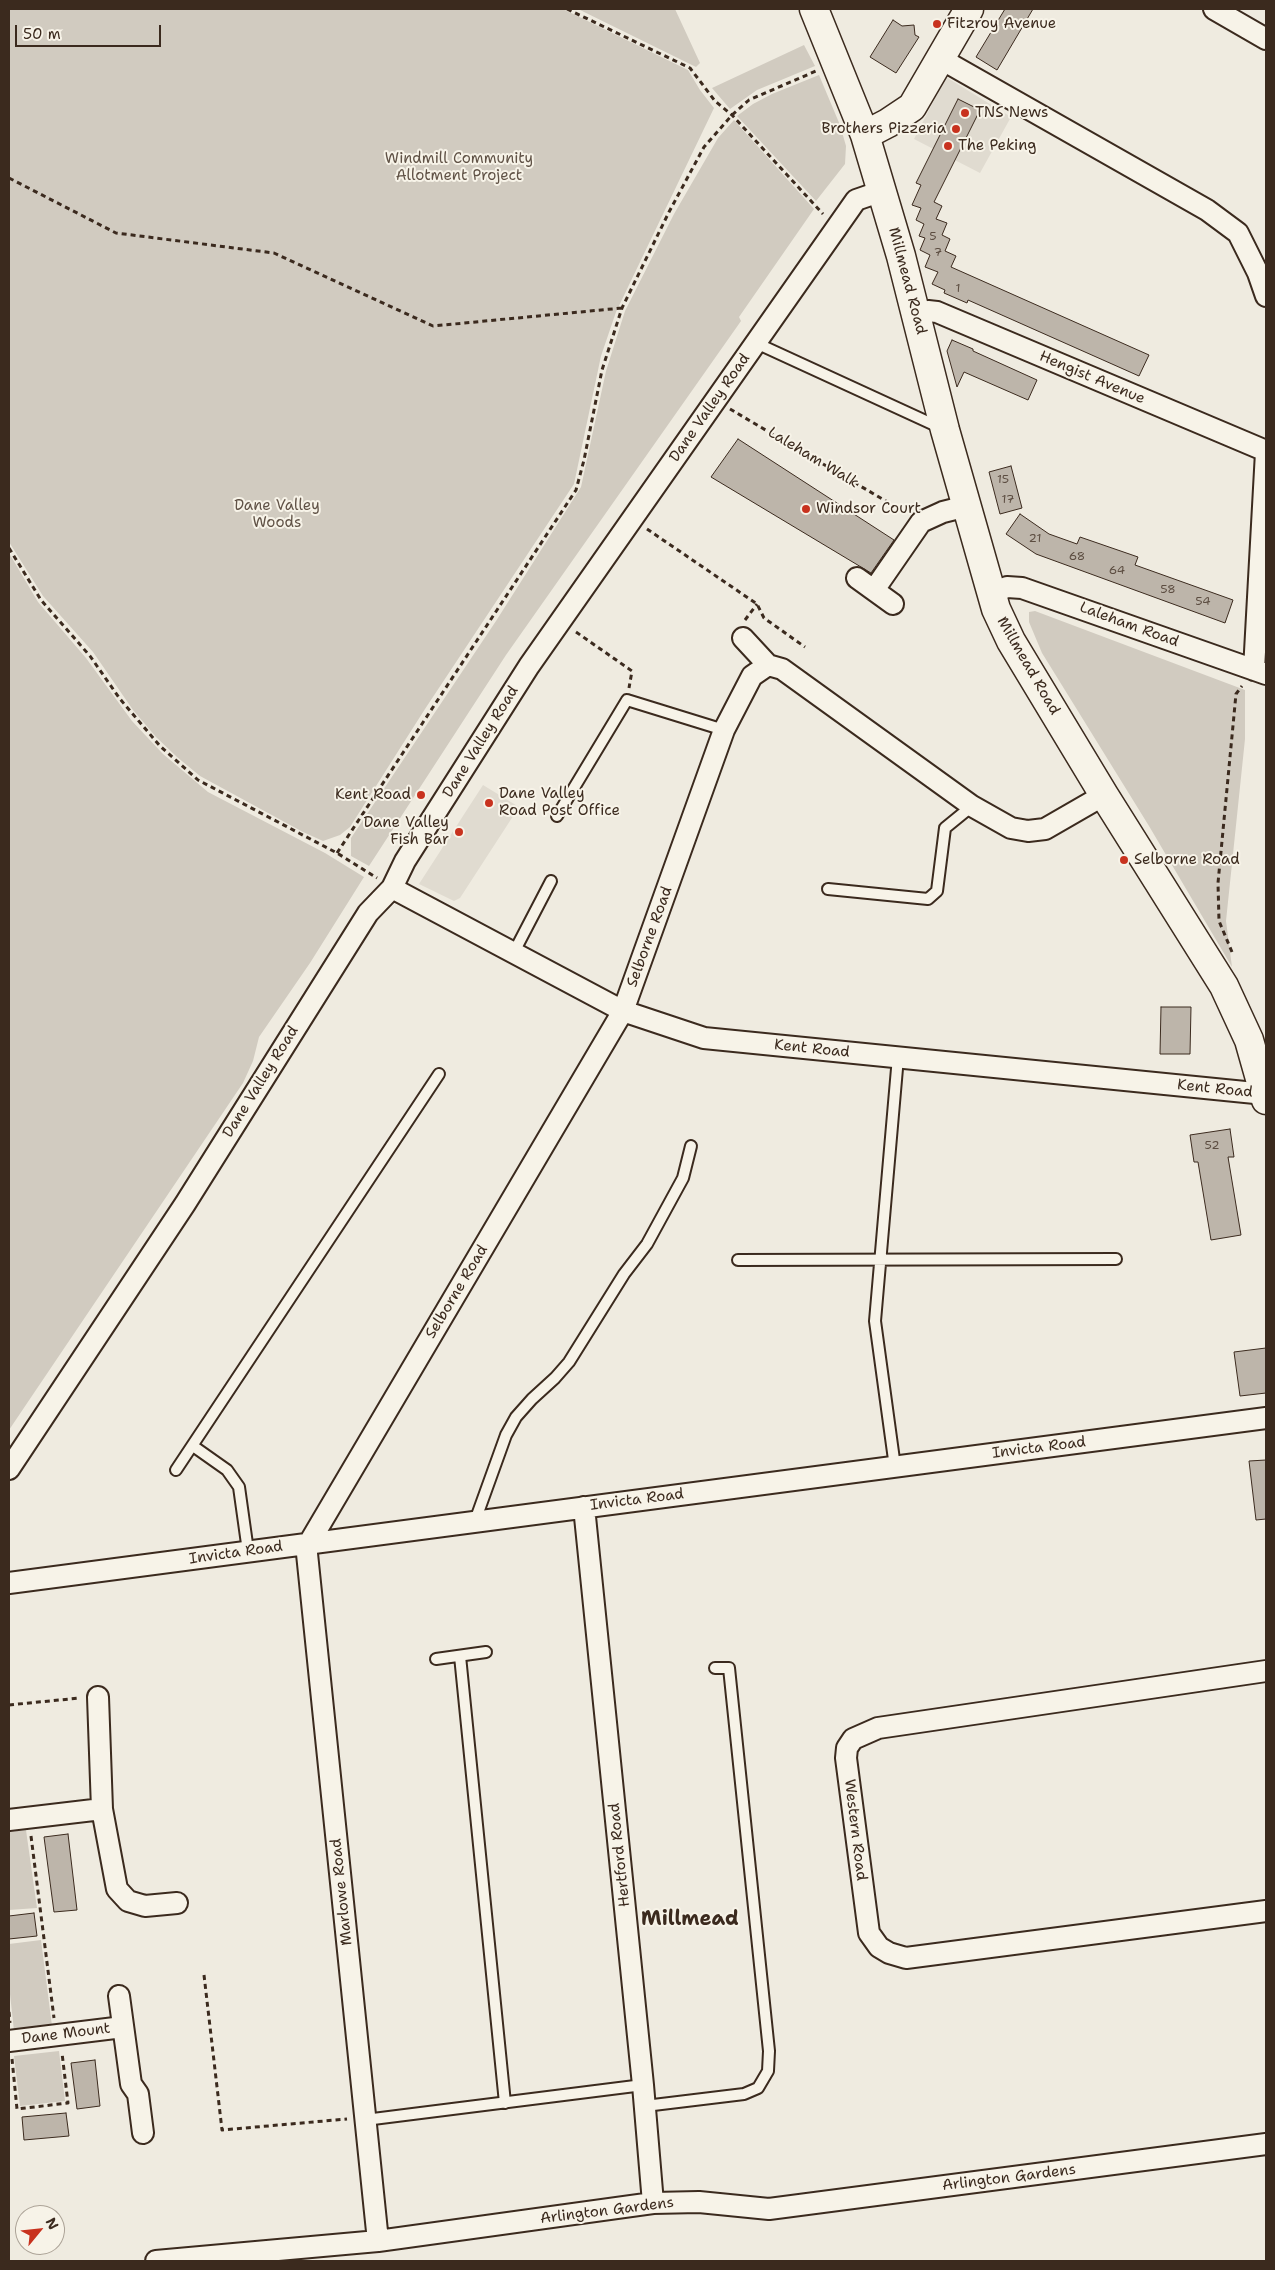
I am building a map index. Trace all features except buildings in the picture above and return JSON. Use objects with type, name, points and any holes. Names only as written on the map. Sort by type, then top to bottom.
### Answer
[{"type":"main road","name":"Millmead Road","points":[[814,9],[838,63],[865,135],[882,191],[990,594],[1011,641],[1224,986],[1249,1040],[1266,1097]]},
{"type":"main road","points":[[865,135],[912,107],[969,9]]},
{"type":"street","points":[[1214,9],[1266,39]]},
{"type":"street","points":[[941,59],[1207,210],[1238,233],[1258,273],[1266,296]]},
{"type":"street","name":"Dane Valley Road","points":[[9,1468],[185,1204],[368,912],[392,888],[405,861],[529,666],[856,200],[882,191]]},
{"type":"street","name":"Hengist Avenue","points":[[916,314],[928,311],[937,312],[1266,452]]},
{"type":"street","points":[[1260,672],[1266,452]]},
{"type":"street","points":[[874,590],[922,522],[943,512],[967,506]]},
{"type":"street","points":[[857,578],[892,604]]},
{"type":"street","name":"Laleham Road","points":[[990,594],[1007,587],[1022,588],[1260,672]]},
{"type":"street","points":[[743,638],[768,665],[782,669],[972,806],[1011,828],[1028,831],[1045,830],[1104,794]]},
{"type":"street","name":"Selborne Road","points":[[308,1543],[623,1011],[724,730],[752,676],[768,665]]},
{"type":"street","name":"Kent Road","points":[[392,888],[623,1011],[704,1038],[1266,1097]]},
{"type":"street","name":"Invicta Road","points":[[9,1583],[1266,1418]]},
{"type":"street","name":"Hertford Road","points":[[584,1507],[643,2085],[653,2203]]},
{"type":"street","name":"Marlowe Road","points":[[308,1543],[378,2241]]},
{"type":"street","name":"Western Road","points":[[1266,1671],[878,1728],[853,1739],[847,1748],[846,1758],[868,1933],[879,1946],[889,1953],[906,1958],[1266,1911]]},
{"type":"street","points":[[98,1697],[102,1808],[117,1889],[128,1901],[145,1906],[177,1903]]},
{"type":"street","points":[[9,1820],[102,1808]]},
{"type":"street","name":"Dane Mount","points":[[119,1996],[132,2084],[138,2094],[143,2133]]},
{"type":"street","name":"Dane Mount","points":[[10,2040],[123,2027]]},
{"type":"street","name":"Arlington Gardens","points":[[156,2261],[378,2241],[653,2203],[699,2202],[769,2209],[1266,2144]]},
{"type":"lane","points":[[756,343],[945,430]]},
{"type":"lane","points":[[557,816],[627,700],[724,730]]},
{"type":"lane","points":[[828,889],[928,899],[937,891],[945,828],[972,806]]},
{"type":"lane","points":[[514,954],[551,881]]},
{"type":"lane","points":[[895,1467],[875,1321],[898,1057]]},
{"type":"lane","points":[[176,1470],[439,1074]]},
{"type":"lane","points":[[475,1522],[506,1435],[516,1417],[569,1362],[624,1274],[647,1244],[683,1178],[691,1146]]},
{"type":"lane","points":[[738,1260],[1116,1259]]},
{"type":"lane","points":[[193,1446],[227,1470],[239,1487],[248,1551]]},
{"type":"lane","points":[[436,1660],[486,1652]]},
{"type":"lane","points":[[460,1656],[504,2103]]},
{"type":"lane","points":[[645,2106],[744,2094],[758,2088],[768,2071],[769,2051],[729,1668],[715,1668]]},
{"type":"lane","points":[[365,2119],[643,2085]]},
{"type":"path","points":[[567,9],[690,68],[715,100],[732,115],[820,213],[839,223]]},
{"type":"path","points":[[336,853],[576,490],[602,370],[622,308],[669,212],[704,147],[732,115],[749,100],[768,90],[838,63]]},
{"type":"path","points":[[9,178],[116,233],[274,253],[433,326],[622,308]]},
{"type":"path","name":"Laleham Walk","points":[[714,400],[922,522]]},
{"type":"path","points":[[632,518],[757,604],[764,618],[805,647]]},
{"type":"path","points":[[9,548],[41,600],[90,656],[120,699],[160,746],[198,780],[336,853],[392,888]]},
{"type":"path","points":[[561,621],[632,670],[627,700]]},
{"type":"path","points":[[1224,986],[1235,958],[1220,922],[1218,883],[1224,804],[1236,694],[1260,672]]},
{"type":"path","points":[[9,1705],[98,1697]]},
{"type":"path","points":[[10,2040],[17,2109],[68,2103],[29,1818]]},
{"type":"path","points":[[204,1975],[222,2130],[365,2119]]},
{"type":"shaded area","points":[[946,77],[1011,117],[980,173],[914,139]]},
{"type":"shaded area","points":[[483,785],[519,807],[460,898],[454,901],[419,884]]},
{"type":"green space","points":[[9,9],[563,9],[688,70],[714,108],[616,312],[601,356],[574,484],[425,709],[350,827],[340,835],[323,841],[303,832],[200,776],[177,757],[156,737],[133,710],[93,652],[43,596],[9,542]]},
{"type":"green space","points":[[578,9],[675,9],[700,63],[696,67]]},
{"type":"green space","points":[[804,45],[815,66],[757,90],[730,109],[712,88]]},
{"type":"green space","points":[[819,75],[840,125],[846,146],[845,164],[816,201],[737,116],[753,104],[772,94]]},
{"type":"green space","points":[[734,120],[814,209],[739,317],[741,321],[506,655],[369,866],[351,856],[351,838],[496,621],[581,487],[606,371],[625,311],[674,214],[718,138]]},
{"type":"green space","points":[[9,553],[38,602],[86,658],[132,721],[163,754],[208,792],[325,853],[364,877],[310,963],[259,1037],[253,1061],[243,1083],[9,1430]]},
{"type":"green space","points":[[1035,611],[1245,690],[1245,739],[1226,921],[1232,967],[1149,826],[1042,653],[1029,622],[1029,612]]},
{"type":"green space","points":[[26,1830],[37,1908],[9,1910],[9,1832]]},
{"type":"green space","points":[[41,1940],[52,2026],[14,2031],[9,1985],[9,1944]]},
{"type":"green space","points":[[59,2051],[65,2101],[20,2106],[14,2056]]},
{"type":"place","name":"Fitzroy Avenue","points":[[937,24]]},
{"type":"place","name":"TNS News","points":[[965,113]]},
{"type":"place","name":"Brothers Pizzeria","points":[[956,129]]},
{"type":"place","name":"The Peking","points":[[948,146]]},
{"type":"place","name":"Windsor Court","points":[[806,509]]},
{"type":"place","name":"Kent Road","points":[[421,795]]},
{"type":"place","name":"Dane Valley Road Post Office","points":[[489,803]]},
{"type":"place","name":"Dane Valley Fish Bar","points":[[459,832]]},
{"type":"place","name":"Selborne Road","points":[[1124,860]]},
{"type":"district","name":"Millmead","points":[[690,1920]]},
{"type":"park label","name":"Windmill Community Allotment Project","points":[[459,168]]},
{"type":"park label","name":"Dane Valley Woods","points":[[277,514]]}]
